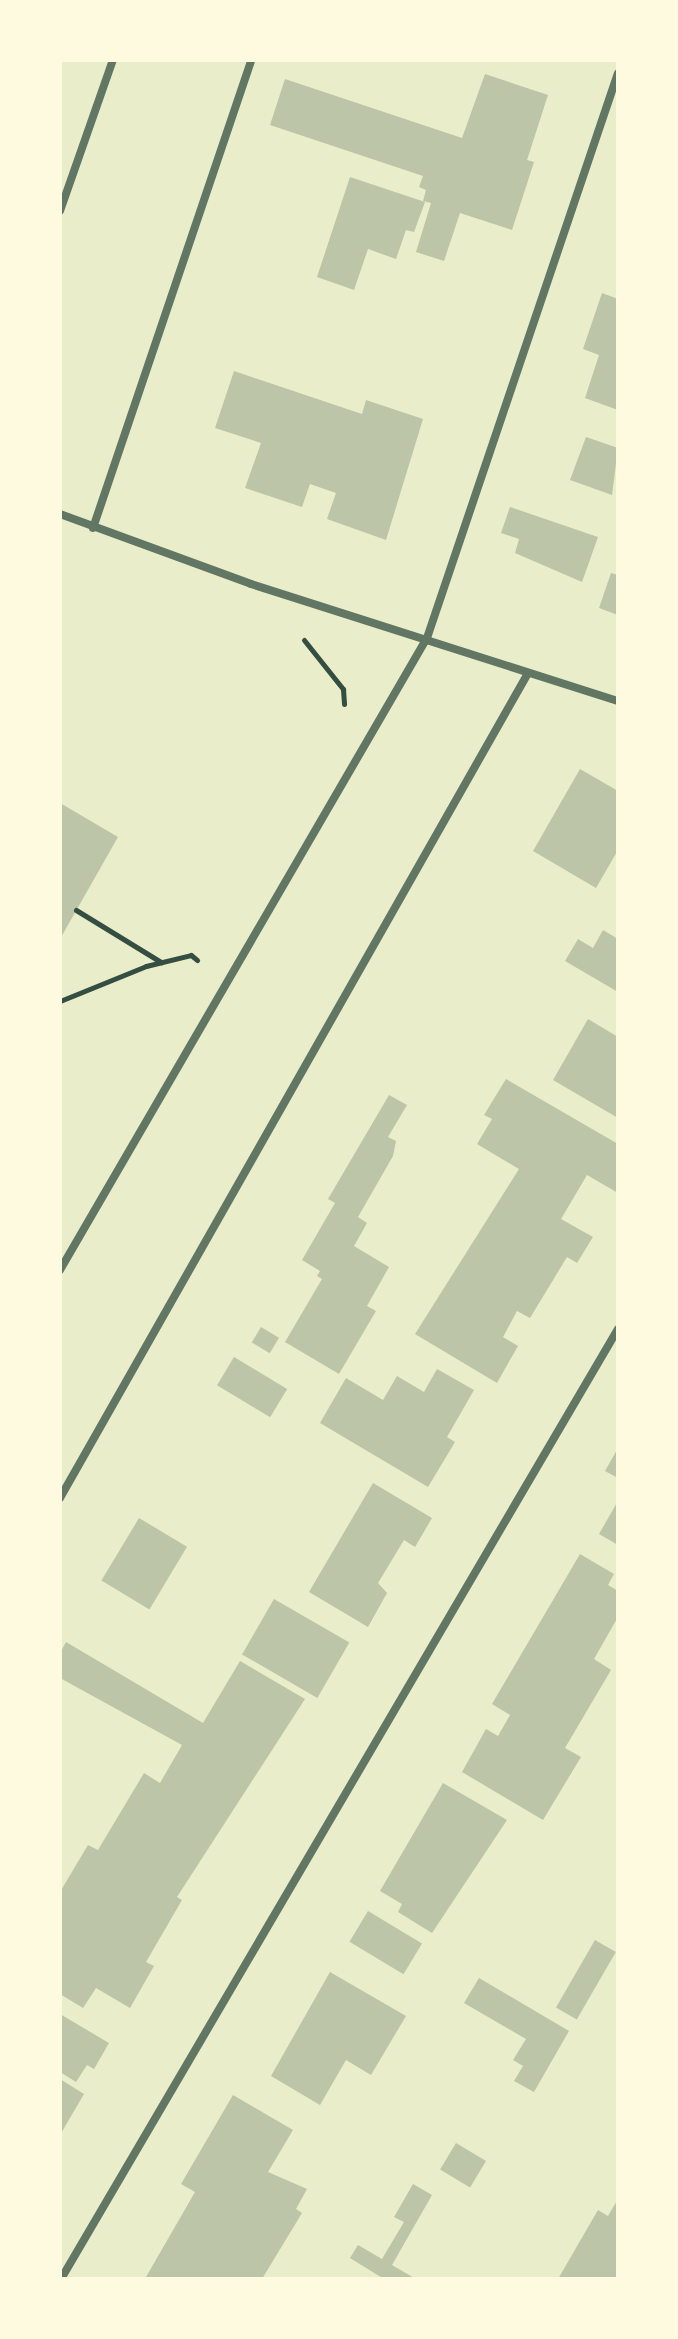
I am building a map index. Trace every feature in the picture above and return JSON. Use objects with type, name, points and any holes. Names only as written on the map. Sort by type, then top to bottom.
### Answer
[{"type":"street","points":[[60,211],[113,60]]},
{"type":"street","points":[[93,528],[251,60]]},
{"type":"street","points":[[60,1270],[427,638],[618,73]]},
{"type":"street","points":[[60,514],[93,528],[618,701]]},
{"type":"street","points":[[60,1498],[528,673]]},
{"type":"street","points":[[61,2279],[618,1329]]},
{"type":"path","points":[[76,910],[162,963]]},
{"type":"path","points":[[60,1001],[191,955],[229,981]]},
{"type":"building","points":[[485,74],[548,95],[527,160],[534,162],[512,230],[460,213],[444,261],[416,252],[431,203],[423,201],[426,190],[419,187],[423,176],[270,125],[285,79],[462,138]]},
{"type":"building","points":[[350,177],[425,202],[414,232],[406,230],[396,259],[368,249],[354,290],[317,277]]},
{"type":"building","points":[[602,293],[618,299],[618,410],[585,398],[599,355],[583,349]]},
{"type":"building","points":[[234,371],[362,414],[366,400],[423,419],[386,540],[327,519],[336,493],[310,484],[302,507],[245,488],[261,443],[215,428]]},
{"type":"building","points":[[586,437],[618,448],[612,495],[570,480]]},
{"type":"building","points":[[510,507],[598,537],[582,582],[515,553],[519,539],[501,533]]},
{"type":"building","points":[[611,573],[618,575],[618,615],[599,608]]},
{"type":"building","points":[[580,769],[618,791],[618,850],[596,888],[533,851]]},
{"type":"building","points":[[60,803],[118,837],[60,939]]},
{"type":"building","points":[[603,930],[618,939],[618,992],[565,961],[578,939],[593,948]]},
{"type":"building","points":[[588,1019],[618,1037],[618,1118],[553,1080]]},
{"type":"building","points":[[506,1079],[618,1144],[618,1193],[587,1175],[561,1219],[593,1237],[577,1263],[567,1257],[530,1318],[517,1311],[503,1337],[518,1346],[497,1383],[415,1334],[519,1169],[477,1144],[492,1119],[484,1115]]},
{"type":"building","points":[[389,1095],[407,1105],[388,1137],[396,1141],[393,1156],[358,1217],[367,1223],[354,1246],[389,1267],[367,1306],[376,1311],[339,1374],[285,1342],[322,1279],[317,1276],[320,1271],[302,1260],[335,1203],[328,1199]]},
{"type":"building","points":[[261,1327],[279,1338],[270,1353],[252,1342]]},
{"type":"building","points":[[234,1357],[287,1389],[270,1417],[217,1385]]},
{"type":"building","points":[[437,1369],[474,1390],[447,1437],[455,1442],[428,1487],[320,1423],[346,1378],[383,1400],[397,1376],[424,1392]]},
{"type":"building","points":[[618,1448],[618,1478],[605,1471]]},
{"type":"building","points":[[373,1483],[432,1518],[415,1547],[404,1540],[378,1583],[387,1593],[368,1627],[309,1592]]},
{"type":"building","points":[[618,1501],[618,1545],[599,1534]]},
{"type":"building","points":[[139,1518],[187,1547],[149,1609],[101,1581]]},
{"type":"building","points":[[580,1554],[614,1574],[608,1585],[618,1591],[618,1617],[594,1659],[611,1670],[565,1748],[581,1757],[543,1820],[462,1772],[486,1729],[498,1736],[510,1715],[492,1704]]},
{"type":"building","points":[[274,1599],[349,1642],[317,1698],[242,1654]]},
{"type":"building","points":[[66,1642],[203,1723],[240,1661],[305,1699],[177,1897],[182,1900],[146,1962],[154,1966],[130,2008],[96,1988],[83,2008],[60,1994],[60,1892],[88,1845],[98,1850],[144,1773],[160,1783],[182,1745],[60,1678],[60,1653]]},
{"type":"building","points":[[443,1783],[507,1820],[432,1933],[398,1912],[402,1904],[380,1891]]},
{"type":"building","points":[[368,1911],[422,1943],[403,1974],[349,1942]]},
{"type":"building","points":[[595,1940],[616,1952],[577,2020],[556,2008]]},
{"type":"building","points":[[330,1972],[406,2016],[371,2075],[346,2060],[320,2105],[271,2076]]},
{"type":"building","points":[[479,1978],[569,2031],[534,2092],[514,2081],[523,2066],[513,2060],[526,2039],[464,2003]]},
{"type":"building","points":[[60,2014],[109,2043],[94,2069],[87,2065],[76,2082],[60,2072]]},
{"type":"building","points":[[60,2079],[84,2094],[60,2135]]},
{"type":"building","points":[[233,2095],[293,2130],[268,2172],[307,2189],[296,2209],[302,2213],[262,2279],[150,2279],[146,2277],[195,2192],[181,2184]]},
{"type":"building","points":[[456,2143],[486,2161],[470,2188],[440,2170]]},
{"type":"building","points":[[413,2184],[432,2195],[392,2265],[416,2279],[384,2279],[350,2258],[358,2245],[382,2259],[404,2222],[394,2217]]},
{"type":"building","points":[[618,2199],[618,2279],[558,2279],[598,2210],[608,2216]]}]
